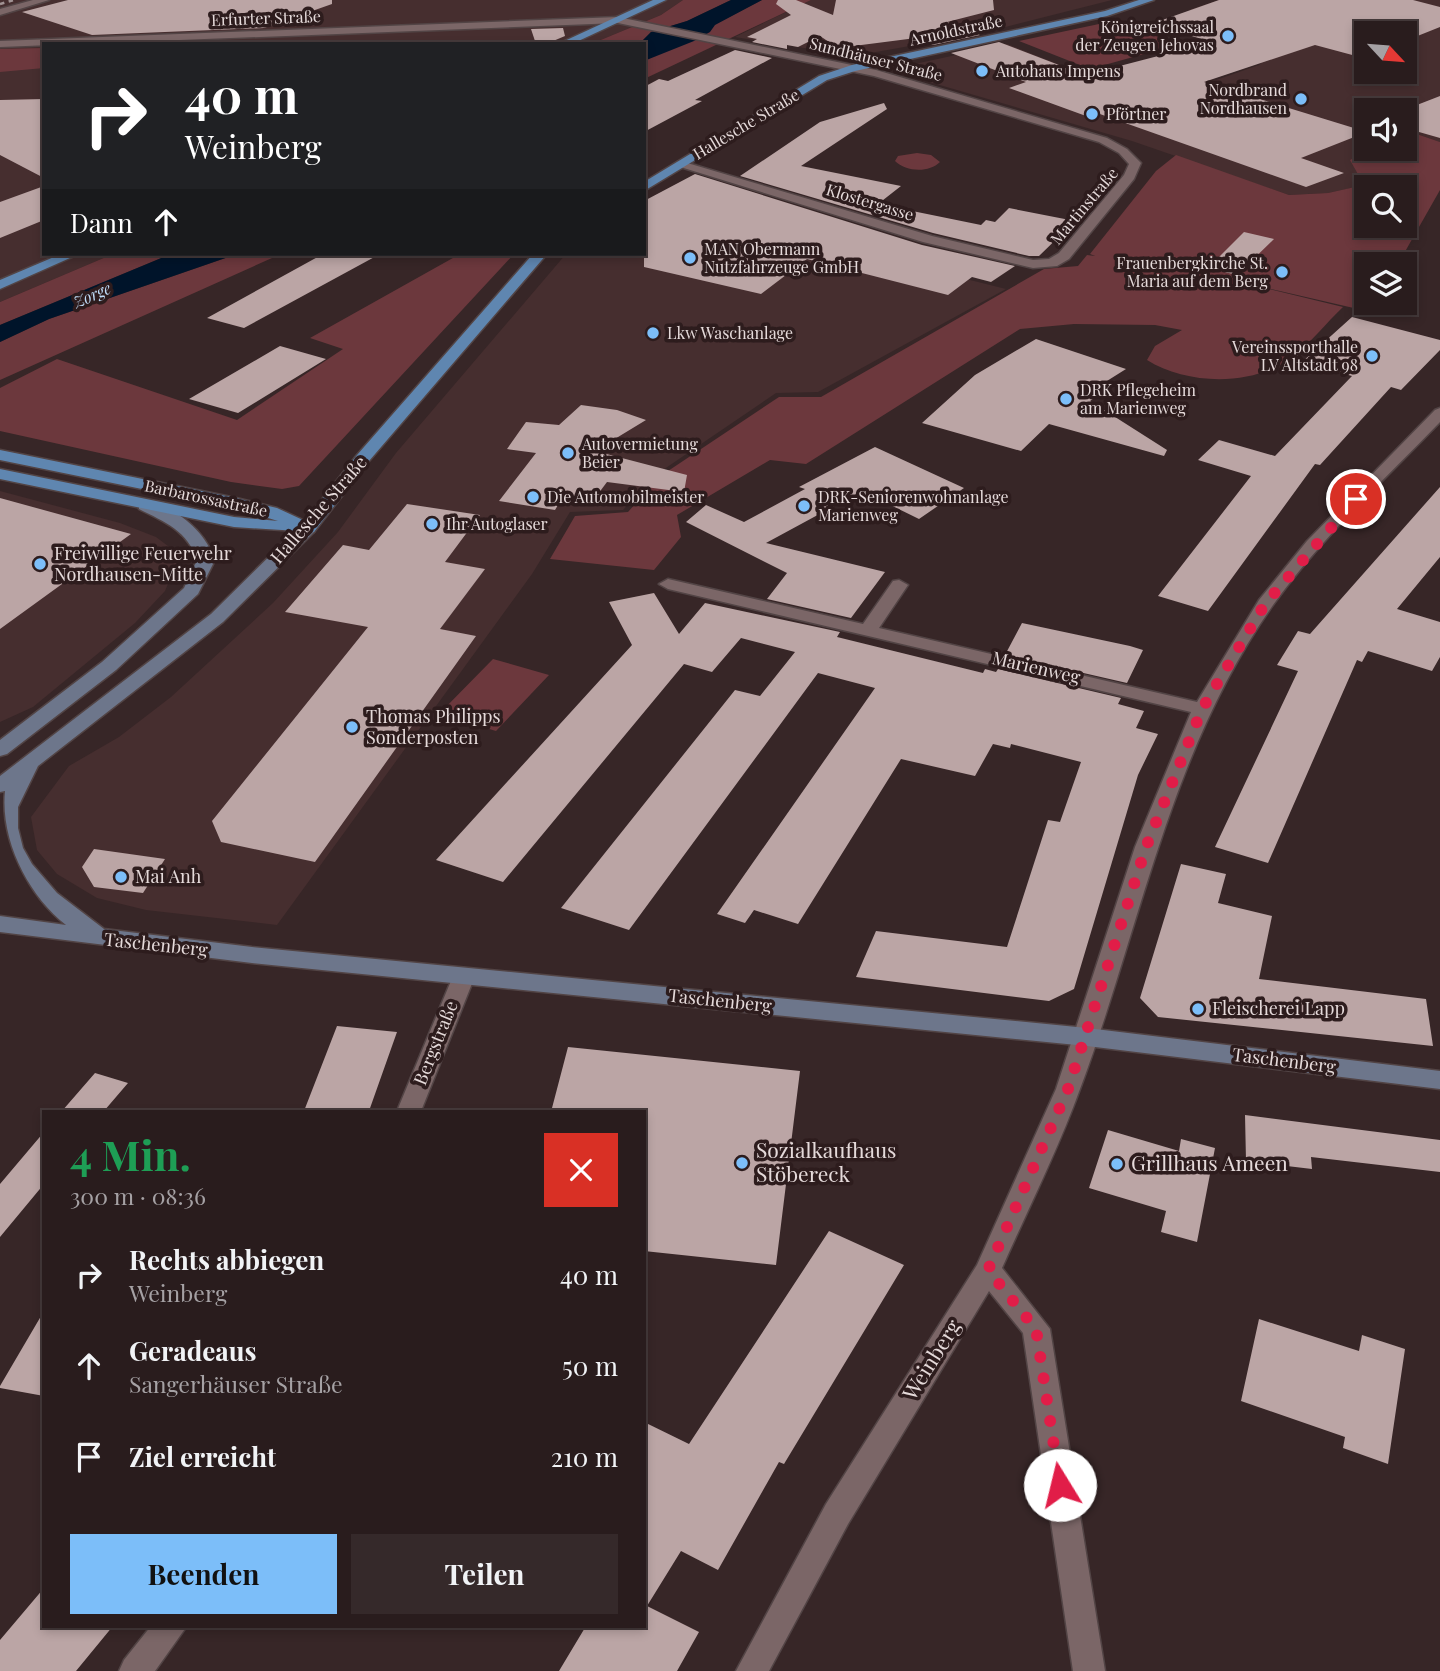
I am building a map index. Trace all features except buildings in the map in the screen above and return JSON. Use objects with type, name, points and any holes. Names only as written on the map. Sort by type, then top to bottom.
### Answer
[{"type":"main road","points":[[568,42],[662,0]]},
{"type":"main road","name":"Arnoldstraße","points":[[852,68],[1107,13],[1149,0]]},
{"type":"main road","name":"Hallesche Straße","points":[[646,186],[823,78],[852,68]]},
{"type":"main road","points":[[0,285],[67,256]]},
{"type":"main road","name":"Hallesche Straße","points":[[0,786],[217,618],[308,528],[363,458],[538,256]]},
{"type":"main road","name":"Barbarossastraße","points":[[0,456],[244,505],[271,512],[308,528]]},
{"type":"main road","name":"Barbarossastraße","points":[[0,474],[234,522],[308,528]]},
{"type":"main road","points":[[0,750],[109,666],[192,590],[206,560],[201,541],[189,529],[145,505]]},
{"type":"main road","points":[[33,761],[7,808],[6,835],[15,867],[47,900],[105,939]]},
{"type":"main road","name":"Taschenberg","points":[[0,924],[105,939],[1087,1037],[1440,1080]]},
{"type":"street","points":[[0,12],[44,0]]},
{"type":"street","name":"Erfurter Straße","points":[[52,42],[618,20],[638,24]]},
{"type":"street","name":"Sundhäuser Straße","points":[[638,24],[852,68],[1103,140]]},
{"type":"street","name":"Erfurter Straße","points":[[0,44],[42,42]]},
{"type":"street","name":"Martinstraße","points":[[1052,263],[1064,256],[1089,230],[1130,176],[1135,163],[1123,151],[1103,140]]},
{"type":"street","name":"Klostergasse","points":[[680,165],[928,239],[1034,264],[1052,263]]},
{"type":"street","name":"Weinberg","points":[[752,1671],[837,1514],[988,1270],[1068,1089],[1087,1037],[1146,847],[1202,709],[1265,604],[1313,545],[1440,412]]},
{"type":"street","name":"Marienweg","points":[[668,584],[1202,709]]},
{"type":"street","points":[[869,629],[899,585]]},
{"type":"street","name":"Bergstraße","points":[[410,1110],[464,976]]},
{"type":"street","points":[[988,1270],[1036,1329],[1089,1671]]},
{"type":"street","points":[[135,1671],[169,1628]]},
{"type":"shaded area","points":[[0,0],[683,0],[661,15],[596,42],[42,42],[42,256],[108,256],[0,302]]},
{"type":"shaded area","points":[[683,0],[731,0],[687,21],[651,32],[641,42],[596,42],[661,15]]},
{"type":"shaded area","points":[[762,0],[811,0],[646,78],[646,60]]},
{"type":"shaded area","points":[[811,0],[1112,0],[982,33],[854,56],[735,37]]},
{"type":"shaded area","name":"Nordbrand Nordhausen","points":[[1219,0],[1440,0],[1440,142],[1417,134],[1417,98],[1354,98],[1354,158],[1351,160],[1359,175],[1354,175],[1354,187],[1328,193],[1289,195],[1132,141],[895,72],[896,68],[1007,44],[1153,102],[1259,65],[1271,54],[1225,23],[1189,10]]},
{"type":"shaded area","points":[[1113,21],[1180,44],[1090,69],[1019,41]]},
{"type":"shaded area","points":[[42,48],[42,68],[0,72],[0,49]]},
{"type":"shaded area","points":[[1417,134],[1440,142],[1440,190],[1417,231],[1417,175],[1358,175],[1350,160],[1354,158],[1354,161],[1417,161]]},
{"type":"shaded area","points":[[917,153],[931,155],[940,162],[930,168],[917,170],[895,161],[898,156]]},
{"type":"shaded area","points":[[1176,155],[1289,195],[1328,193],[1354,187],[1354,238],[1413,238],[1405,252],[1354,252],[1354,308],[1228,279],[1343,307],[1299,351],[1276,367],[1259,374],[1220,379],[1200,378],[1163,368],[1147,360],[1155,346],[1182,330],[1155,325],[1074,324],[1020,329],[806,464],[770,460],[677,515],[681,537],[654,570],[550,559],[575,516],[628,512],[659,477],[779,397],[821,397],[1044,269],[1078,266],[1087,255],[1095,256],[1090,254],[1156,171]]},
{"type":"shaded area","points":[[726,219],[1006,289],[818,392],[776,393],[654,476],[623,510],[570,512],[532,574],[277,925],[146,910],[97,898],[57,874],[37,850],[31,817],[69,766],[119,737],[171,697],[273,603],[338,532],[396,453],[564,256],[646,256],[646,253]]},
{"type":"shaded area","points":[[108,256],[166,256],[0,325],[0,302]]},
{"type":"shaded area","points":[[231,256],[277,256],[0,380],[0,342],[49,319]]},
{"type":"shaded area","points":[[456,256],[512,256],[299,486],[282,489],[231,482],[0,431],[0,388],[57,359],[237,420],[343,349],[310,338]]},
{"type":"shaded area","points":[[0,491],[120,523],[156,537],[172,549],[177,562],[165,591],[135,623],[33,707],[0,722]]},
{"type":"shaded area","points":[[493,659],[549,675],[496,731],[439,714]]},
{"type":"water","points":[[731,0],[762,0],[715,25],[710,32],[694,41],[646,60],[646,42],[641,42],[651,32],[687,21]]},
{"type":"water","name":"Zorge","points":[[166,256],[231,256],[49,319],[0,342],[0,325]]},
{"type":"railway","points":[[0,4],[14,0]]},
{"type":"place","name":"Königreichssaal der Zeugen Jehovas","points":[[1228,36]]},
{"type":"place","name":"Autohaus Impens","points":[[982,71]]},
{"type":"place","name":"Nordbrand Nordhausen","points":[[1301,99]]},
{"type":"place","name":"Pförtner","points":[[1092,114]]},
{"type":"place","name":"MAN Obermann Nutzfahrzeuge GmbH","points":[[690,258]]},
{"type":"place","name":"Frauenbergkirche St. Maria auf dem Berg","points":[[1282,272]]},
{"type":"place","name":"Lkw Waschanlage","points":[[653,333]]},
{"type":"place","name":"Vereinssporthalle LV Altstadt 98","points":[[1372,356]]},
{"type":"place","name":"DRK Pflegeheim am Marienweg","points":[[1066,399]]},
{"type":"place","name":"Autovermietung Beier","points":[[568,453]]},
{"type":"place","name":"Die Automobilmeister","points":[[533,497]]},
{"type":"place","name":"DRK-Seniorenwohnanlage Marienweg","points":[[804,506]]},
{"type":"place","name":"Ihr Autoglaser","points":[[432,524]]},
{"type":"place","name":"Freiwillige Feuerwehr Nordhausen-Mitte","points":[[40,564]]},
{"type":"place","name":"Thomas Philipps Sonderposten","points":[[352,727]]},
{"type":"place","name":"Mai Anh","points":[[121,877]]},
{"type":"place","name":"Fleischerei Lapp","points":[[1198,1009]]},
{"type":"place","name":"Sozialkaufhaus Stöbereck","points":[[742,1163]]},
{"type":"place","name":"Grillhaus Ameen","points":[[1117,1164]]},
{"type":"route","points":[[1060,1485],[1036,1329],[988,1270],[1068,1089],[1087,1037],[1146,847],[1202,709],[1265,604],[1313,545],[1356,499]]}]
